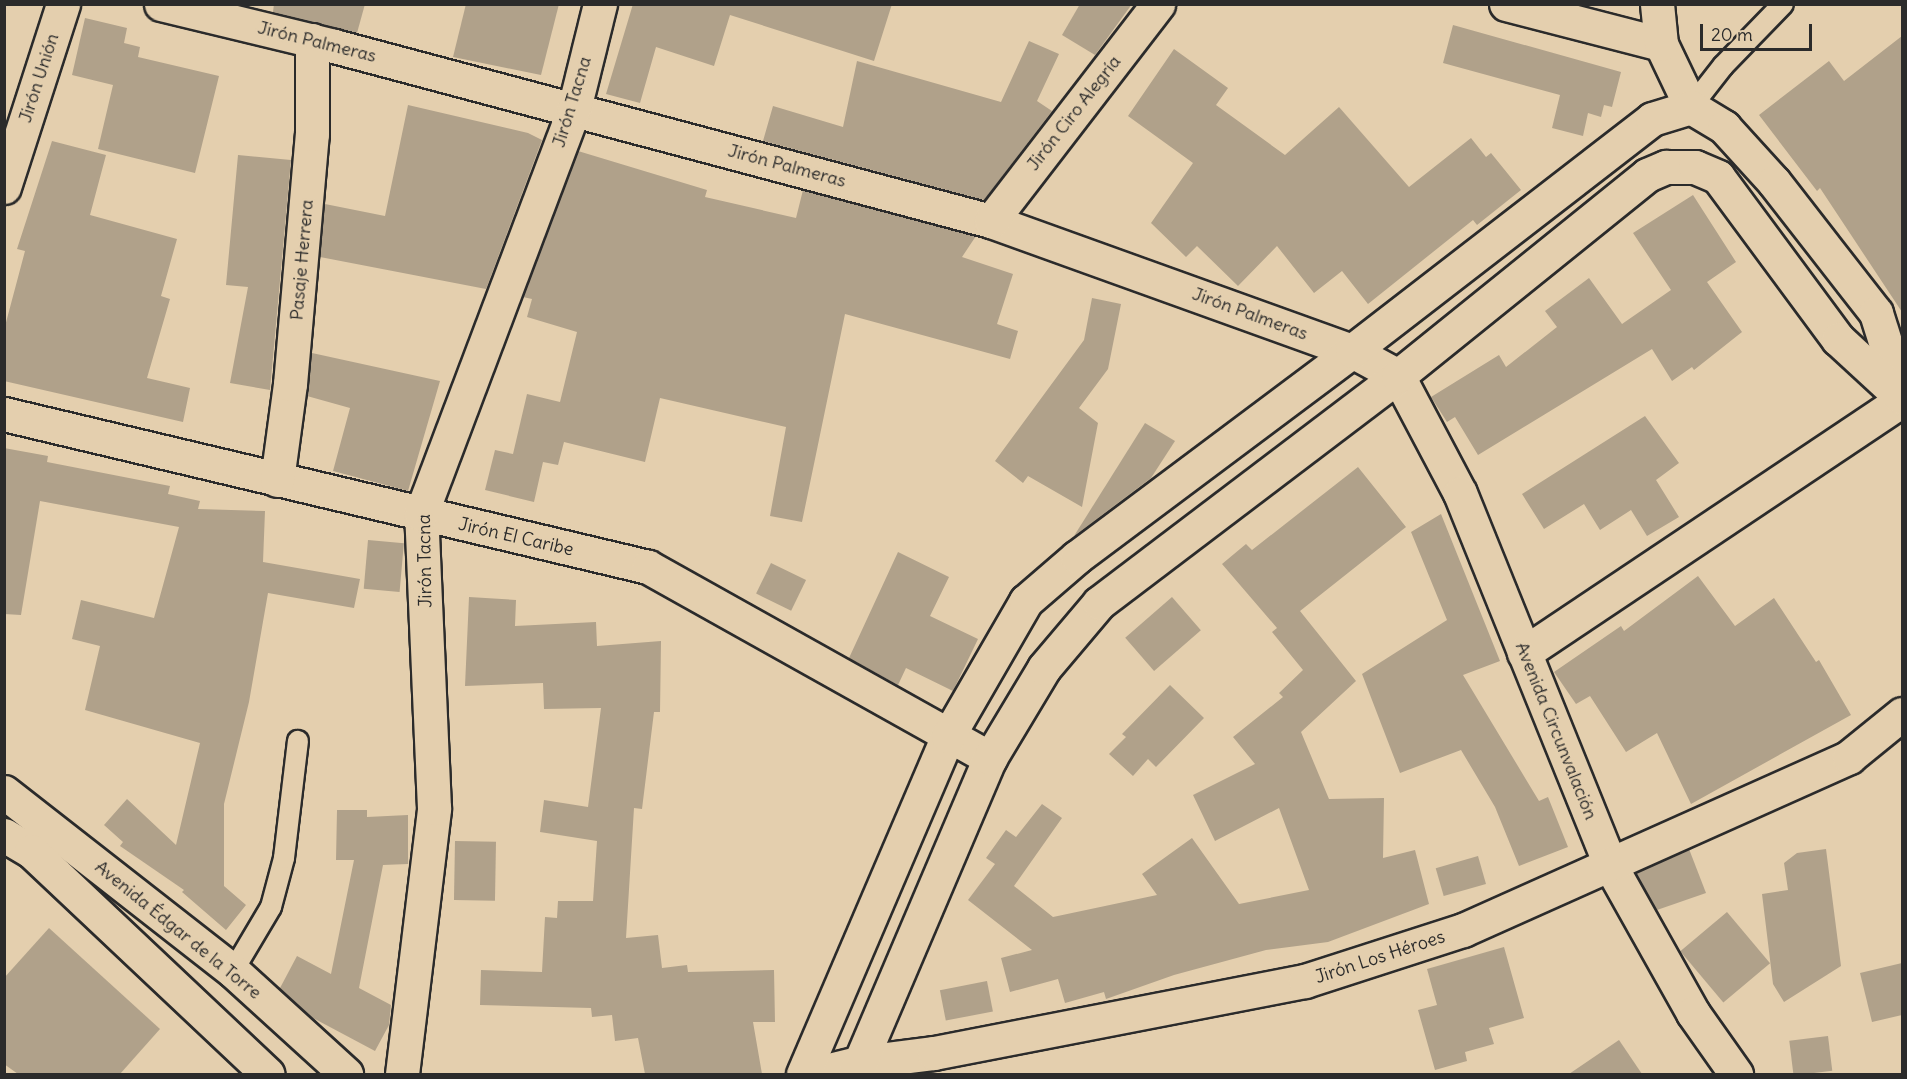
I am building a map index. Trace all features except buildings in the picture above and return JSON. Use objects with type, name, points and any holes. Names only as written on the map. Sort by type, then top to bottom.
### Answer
[{"type":"main road","name":"Jirón Unión","points":[[4,187],[63,4]]},
{"type":"main road","name":"Jirón Palmeras","points":[[160,4],[312,40],[991,221],[1352,351],[1398,376]]},
{"type":"main road","name":"Jirón Tacna","points":[[402,1074],[434,808],[421,514],[574,109],[600,4]]},
{"type":"main road","name":"Jirón Ciro Alegría","points":[[991,221],[1158,4]]},
{"type":"main road","points":[[1506,4],[1661,44]]},
{"type":"main road","points":[[1658,4],[1661,44],[1691,107],[1724,127],[1774,182],[1876,313],[1902,398]]},
{"type":"main road","name":"Pasaje Herrera","points":[[277,480],[290,384],[308,190],[312,134],[312,40]]},
{"type":"main road","points":[[803,1074],[948,736],[1026,601],[1077,556],[1352,351],[1652,119],[1691,107]]},
{"type":"main road","points":[[858,1068],[990,758],[1044,668],[1100,603],[1398,376],[1647,175],[1666,167],[1695,167],[1718,177],[1838,339],[1902,398]]},
{"type":"main road","name":"Avenida Circunvalación","points":[[1398,376],[1460,494],[1610,865],[1694,1013],[1736,1074]]},
{"type":"main road","points":[[1524,653],[1902,398]]},
{"type":"main road","name":"Jirón El Caribe","points":[[4,414],[648,567],[990,758]]},
{"type":"main road","name":"Jirón Los Héroes","points":[[813,1074],[858,1068],[1305,981],[1463,930],[1849,757],[1902,714]]},
{"type":"main road","name":"Avenida Édgar de la Torre","points":[[4,792],[233,971],[346,1074]]},
{"type":"main road","name":"Avenida Édgar de la Torre","points":[[4,835],[31,851],[268,1074]]},
{"type":"main road","points":[[934,1053],[958,1074]]},
{"type":"lane","points":[[1691,107],[1723,66],[1783,4]]},
{"type":"lane","points":[[233,971],[271,907],[284,858],[298,741]]}]
